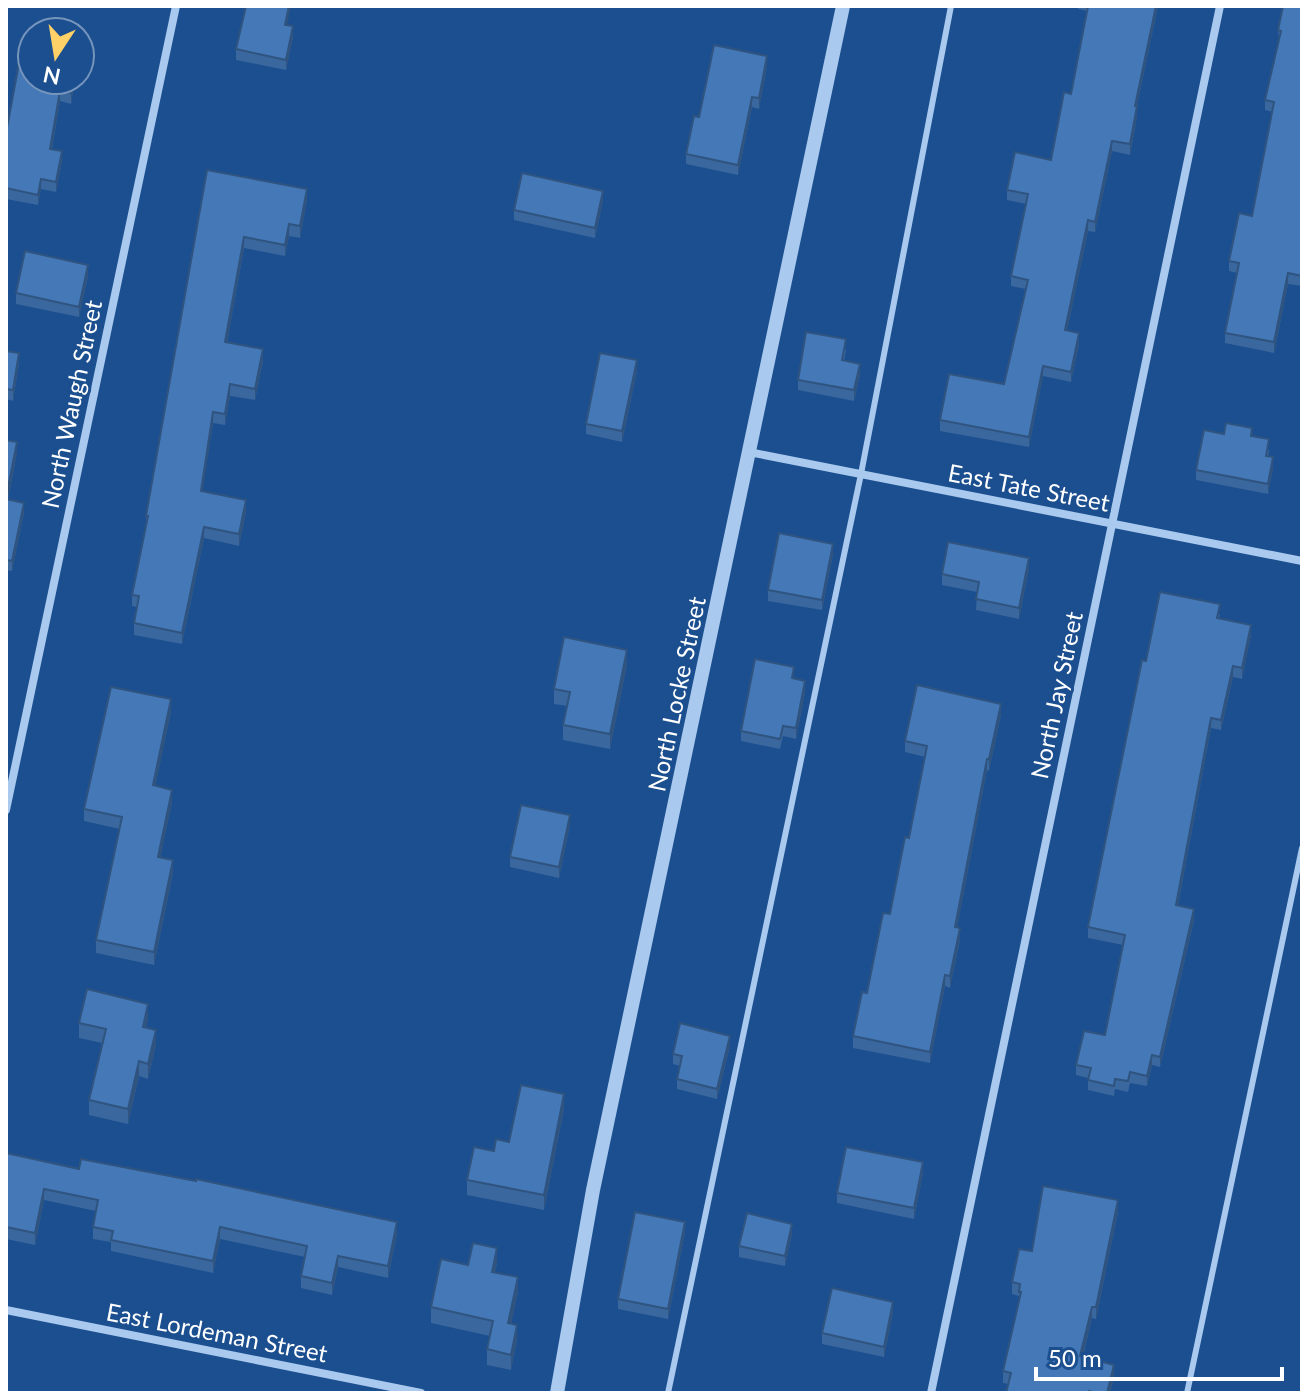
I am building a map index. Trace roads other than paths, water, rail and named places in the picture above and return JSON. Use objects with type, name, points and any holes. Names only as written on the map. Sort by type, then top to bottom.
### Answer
[{"type":"street","name":"North Waugh Street","points":[[6,810],[176,6]]},
{"type":"street","name":"North Locke Street","points":[[557,1393],[593,1190],[843,6]]},
{"type":"street","name":"North Jay Street","points":[[931,1393],[1220,6]]},
{"type":"street","name":"East Tate Street","points":[[749,452],[1302,561]]},
{"type":"street","name":"East Lordeman Street","points":[[6,1310],[421,1393]]},
{"type":"lane","points":[[668,1393],[861,474],[951,6]]},
{"type":"lane","points":[[1187,1393],[1302,848]]}]
